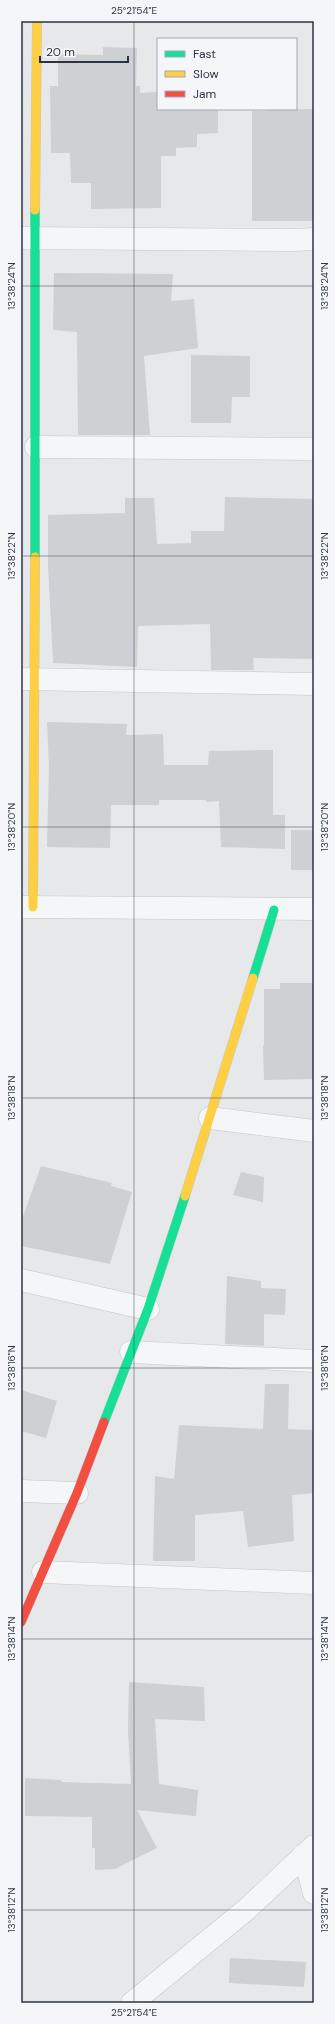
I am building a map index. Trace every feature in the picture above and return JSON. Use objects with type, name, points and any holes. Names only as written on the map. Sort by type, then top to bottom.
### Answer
[{"type":"street","points":[[37,21],[28,238],[36,447],[27,679],[27,907],[314,910]]},
{"type":"street","points":[[28,238],[314,239]]},
{"type":"street","points":[[36,447],[314,449]]},
{"type":"street","points":[[27,679],[314,684]]},
{"type":"street","points":[[21,1622],[77,1493],[148,1309],[210,1118],[274,910]]},
{"type":"street","points":[[210,1118],[314,1131]]},
{"type":"street","points":[[21,1280],[148,1309]]},
{"type":"street","points":[[131,1352],[314,1361]]},
{"type":"street","points":[[21,1491],[77,1493]]},
{"type":"street","points":[[43,1572],[314,1584]]},
{"type":"street","points":[[309,1850],[314,1893]]},
{"type":"street","points":[[132,2003],[247,1909],[309,1850]]},
{"type":"building","points":[[103,47],[137,48],[136,86],[140,86],[140,93],[157,92],[157,110],[218,110],[218,133],[197,134],[197,147],[176,148],[176,156],[161,156],[161,208],[91,209],[91,183],[71,183],[70,153],[51,153],[50,86],[58,86],[58,54],[103,55]]},
{"type":"building","points":[[314,109],[314,221],[252,221],[252,111]]},
{"type":"building","points":[[54,273],[173,274],[171,301],[194,299],[198,348],[144,356],[150,435],[78,435],[77,332],[53,330]]},
{"type":"building","points":[[191,355],[250,356],[250,397],[232,397],[231,423],[191,423]]},
{"type":"building","points":[[225,497],[314,499],[314,659],[253,658],[254,670],[211,670],[210,624],[138,626],[137,667],[53,663],[48,565],[48,515],[125,513],[125,498],[154,498],[157,544],[191,543],[191,531],[224,531]]},
{"type":"building","points":[[47,722],[127,724],[126,735],[163,734],[164,765],[208,765],[209,751],[273,750],[273,815],[285,815],[285,849],[221,847],[219,801],[206,802],[206,800],[159,800],[159,805],[111,805],[110,848],[47,847],[49,766]]},
{"type":"building","points":[[291,830],[314,830],[314,870],[291,870]]},
{"type":"building","points":[[280,983],[314,983],[314,1079],[264,1080],[264,989],[280,989]]},
{"type":"building","points":[[41,1166],[112,1183],[111,1186],[132,1192],[110,1264],[21,1246],[21,1222]]},
{"type":"building","points":[[241,1172],[264,1177],[263,1202],[233,1195]]},
{"type":"building","points":[[227,1276],[261,1281],[261,1288],[286,1289],[285,1315],[264,1314],[264,1346],[225,1344]]},
{"type":"building","points":[[265,1384],[289,1384],[288,1429],[314,1430],[314,1493],[292,1495],[294,1541],[248,1547],[243,1511],[195,1515],[195,1561],[153,1561],[155,1476],[174,1479],[179,1425],[263,1429]]},
{"type":"building","points":[[21,1390],[57,1401],[46,1438],[21,1431]]},
{"type":"building","points":[[129,1682],[204,1687],[205,1721],[155,1719],[159,1784],[198,1790],[196,1816],[137,1810],[157,1848],[115,1869],[95,1870],[95,1848],[92,1848],[92,1817],[25,1816],[25,1778],[61,1780],[61,1782],[131,1784],[128,1731]]},
{"type":"building","points":[[230,1958],[306,1962],[304,1987],[229,1983]]},
{"type":"traffic: fast","points":[[35,210],[35,557]]},
{"type":"traffic: fast","points":[[253,978],[274,910]]},
{"type":"traffic: fast","points":[[104,1422],[148,1309],[185,1196]]},
{"type":"traffic: slow","points":[[35,210],[37,21]]},
{"type":"traffic: slow","points":[[33,907],[35,557]]},
{"type":"traffic: slow","points":[[185,1196],[253,978]]},
{"type":"traffic: jam","points":[[21,1622],[77,1493],[104,1422]]}]
